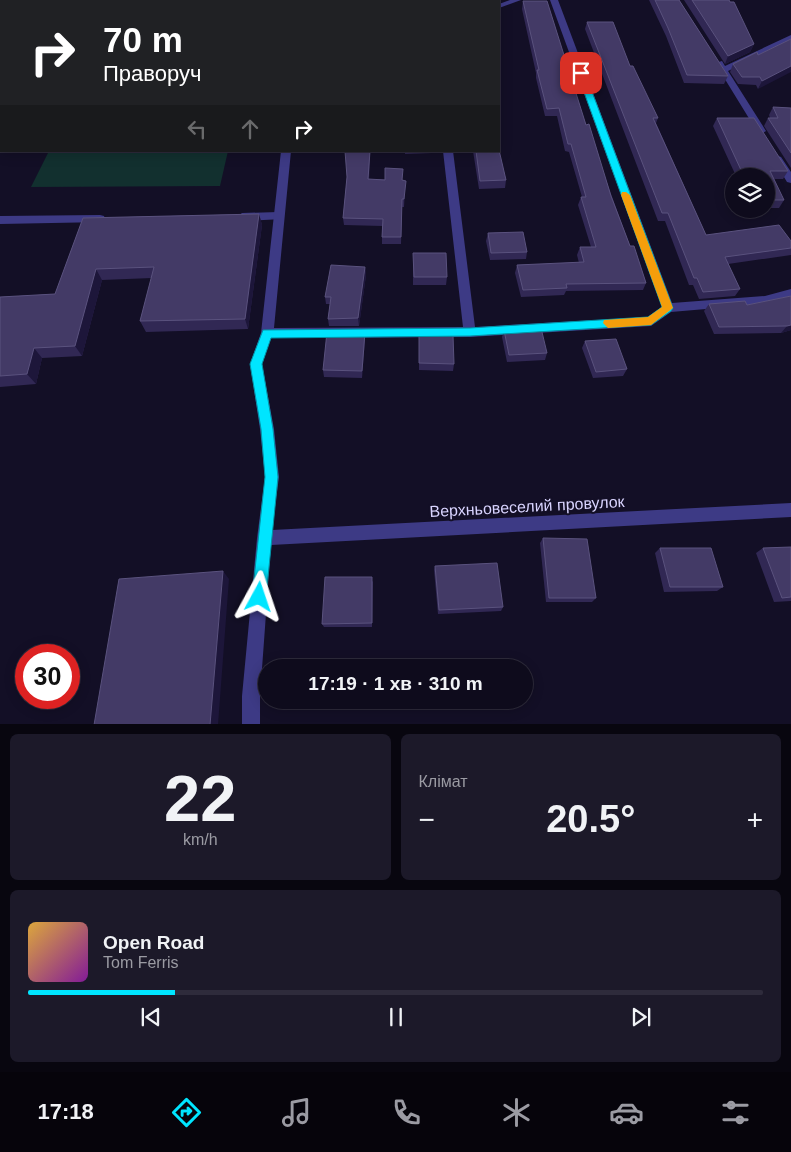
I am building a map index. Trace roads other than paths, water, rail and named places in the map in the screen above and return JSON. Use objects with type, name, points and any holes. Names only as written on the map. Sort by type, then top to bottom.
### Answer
[{"type":"street","points":[[500,6],[517,0]]},
{"type":"street","points":[[554,0],[668,308]]},
{"type":"street","points":[[723,70],[791,37]]},
{"type":"street","points":[[713,54],[765,138]]},
{"type":"street","points":[[251,724],[251,696],[264,538],[272,477],[267,429],[256,364],[267,333],[286,152]]},
{"type":"street","points":[[448,152],[470,332]]},
{"type":"street","points":[[775,155],[791,180]]},
{"type":"street","points":[[229,217],[279,216]]},
{"type":"street","points":[[0,220],[110,218]]},
{"type":"street","points":[[267,333],[470,332],[651,321],[668,308],[765,300],[791,293]]},
{"type":"street","name":"Верхньовеселий провулок","points":[[264,538],[791,510]]}]
